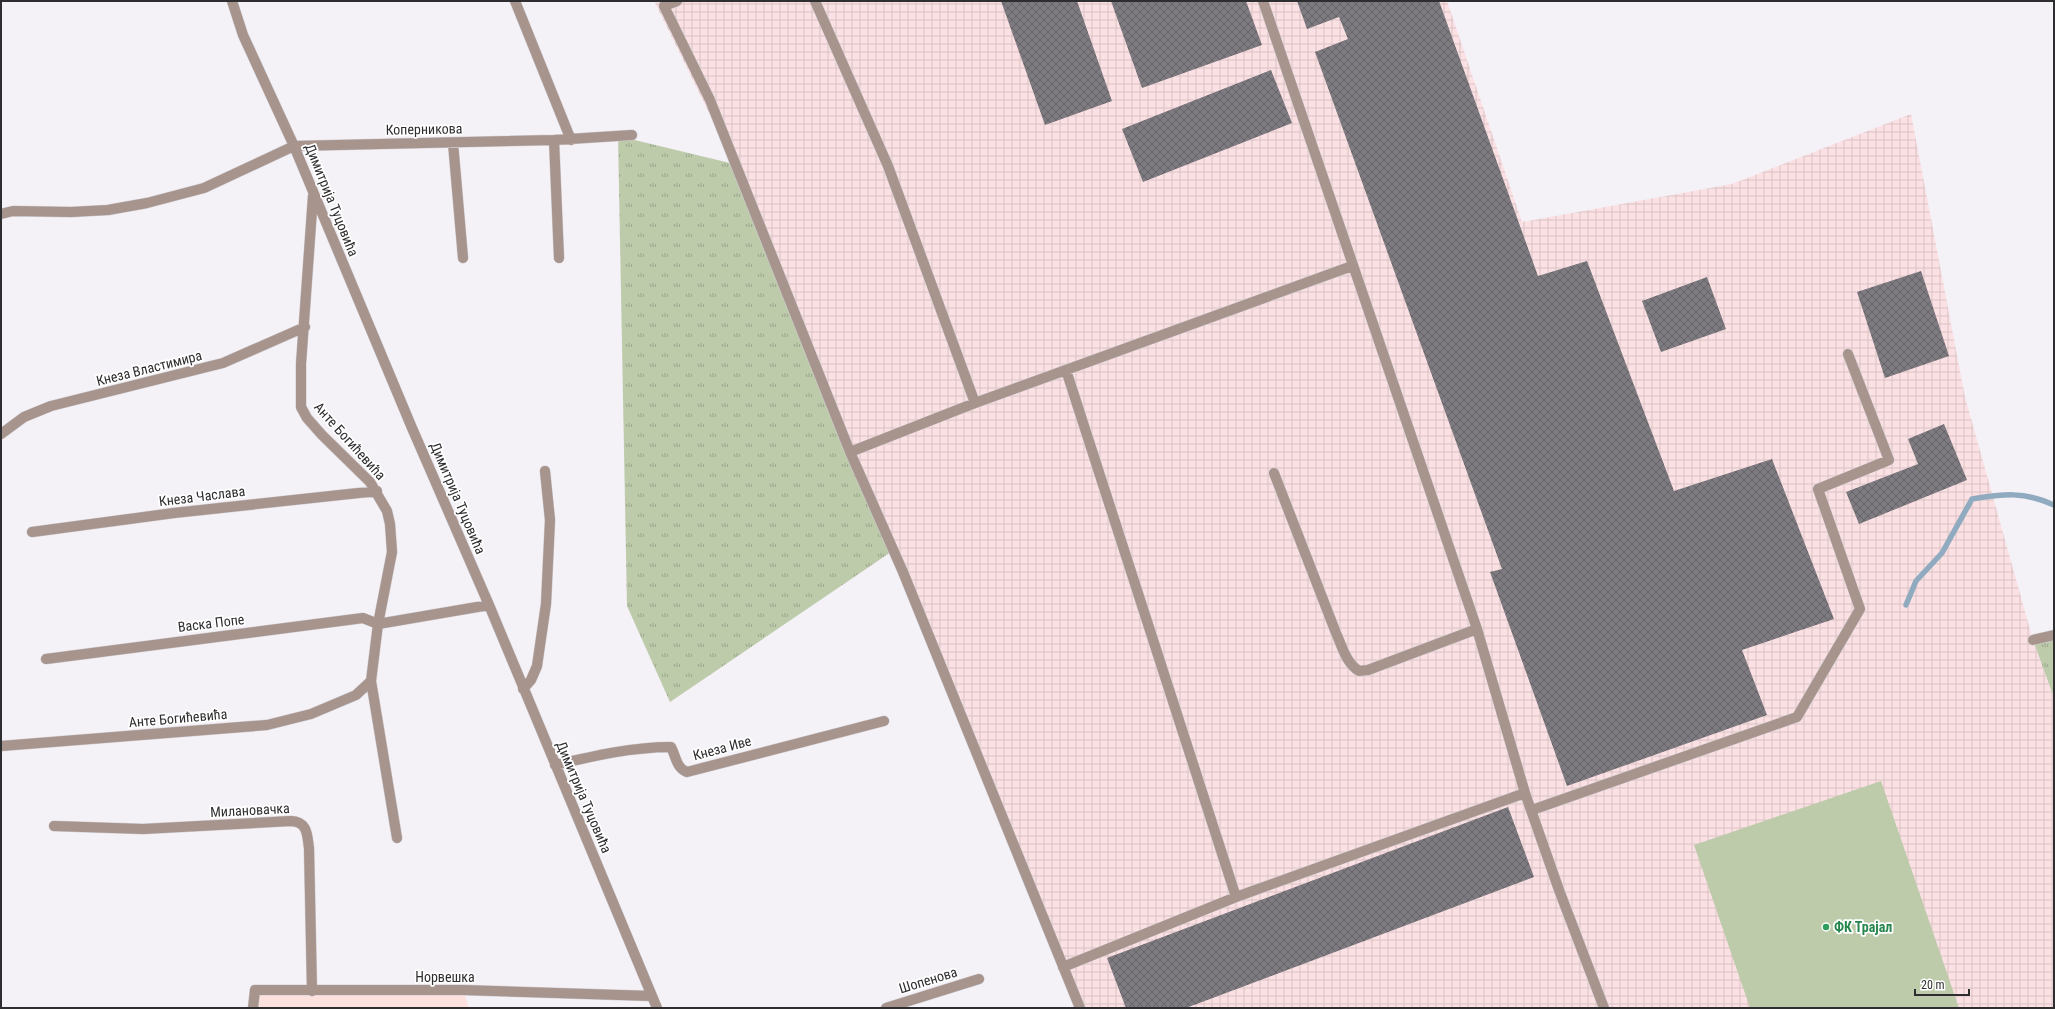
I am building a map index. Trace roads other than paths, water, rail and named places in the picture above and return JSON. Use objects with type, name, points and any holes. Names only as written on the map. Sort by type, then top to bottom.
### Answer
[{"type":"street","name":"Димитрија Туцовића","points":[[232,1],[243,35],[294,146],[657,1008]]},
{"type":"street","points":[[515,1],[571,140]]},
{"type":"street","points":[[677,1],[664,6],[710,100],[850,452],[906,579],[1080,1008]]},
{"type":"street","points":[[815,1],[888,166],[975,403]]},
{"type":"street","points":[[1263,1],[1352,266],[1477,629],[1526,793],[1559,890],[1604,1008]]},
{"type":"street","name":"Коперникова","points":[[294,146],[571,140],[632,135]]},
{"type":"street","points":[[554,140],[559,258]]},
{"type":"street","points":[[453,143],[463,258]]},
{"type":"street","points":[[1,214],[13,211],[71,212],[108,210],[147,203],[204,188],[294,146]]},
{"type":"street","name":"Анте Богићевића","points":[[313,193],[306,277],[305,327],[301,364],[301,407],[307,418],[322,435],[376,491],[386,511],[392,538],[392,552],[378,624],[371,681],[397,838]]},
{"type":"street","points":[[850,452],[975,403],[1352,266]]},
{"type":"street","name":"Кнеза Властимира","points":[[1,434],[24,416],[51,406],[223,363],[305,327]]},
{"type":"street","points":[[1532,810],[1797,717],[1860,609],[1818,489],[1889,460],[1848,354]]},
{"type":"street","points":[[1066,370],[1236,897]]},
{"type":"street","points":[[523,689],[531,680],[537,666],[546,604],[550,520],[545,472]]},
{"type":"street","points":[[1274,473],[1336,633],[1347,658],[1353,667],[1359,671],[1368,670],[1477,629]]},
{"type":"street","name":"Кнеза Часлава","points":[[32,532],[182,512],[376,491]]},
{"type":"street","points":[[378,624],[489,606]]},
{"type":"street","name":"Васка Попе","points":[[46,659],[363,618],[378,624]]},
{"type":"street","points":[[2033,640],[2054,635]]},
{"type":"street","name":"Анте Богићевића","points":[[1,746],[267,724],[312,714],[356,695],[371,681]]},
{"type":"street","name":"Кнеза Иве","points":[[555,765],[607,753],[655,747],[671,747],[677,764],[682,770],[687,772],[884,721]]},
{"type":"street","points":[[1063,967],[1236,897],[1526,793]]},
{"type":"street","name":"Милановачка","points":[[54,826],[143,829],[292,821],[301,824],[306,828],[309,848],[312,991]]},
{"type":"street","name":"Шопенова","points":[[886,1008],[979,979]]},
{"type":"street","name":"Норвешка","points":[[253,1008],[255,990],[463,990],[652,996]]},
{"type":"waterway","points":[[1906,605],[1916,581],[1942,553],[1972,499],[2013,495],[2033,497],[2054,505]]},
{"type":"place","name":"ФК Трајал","points":[[1826,927]]}]
